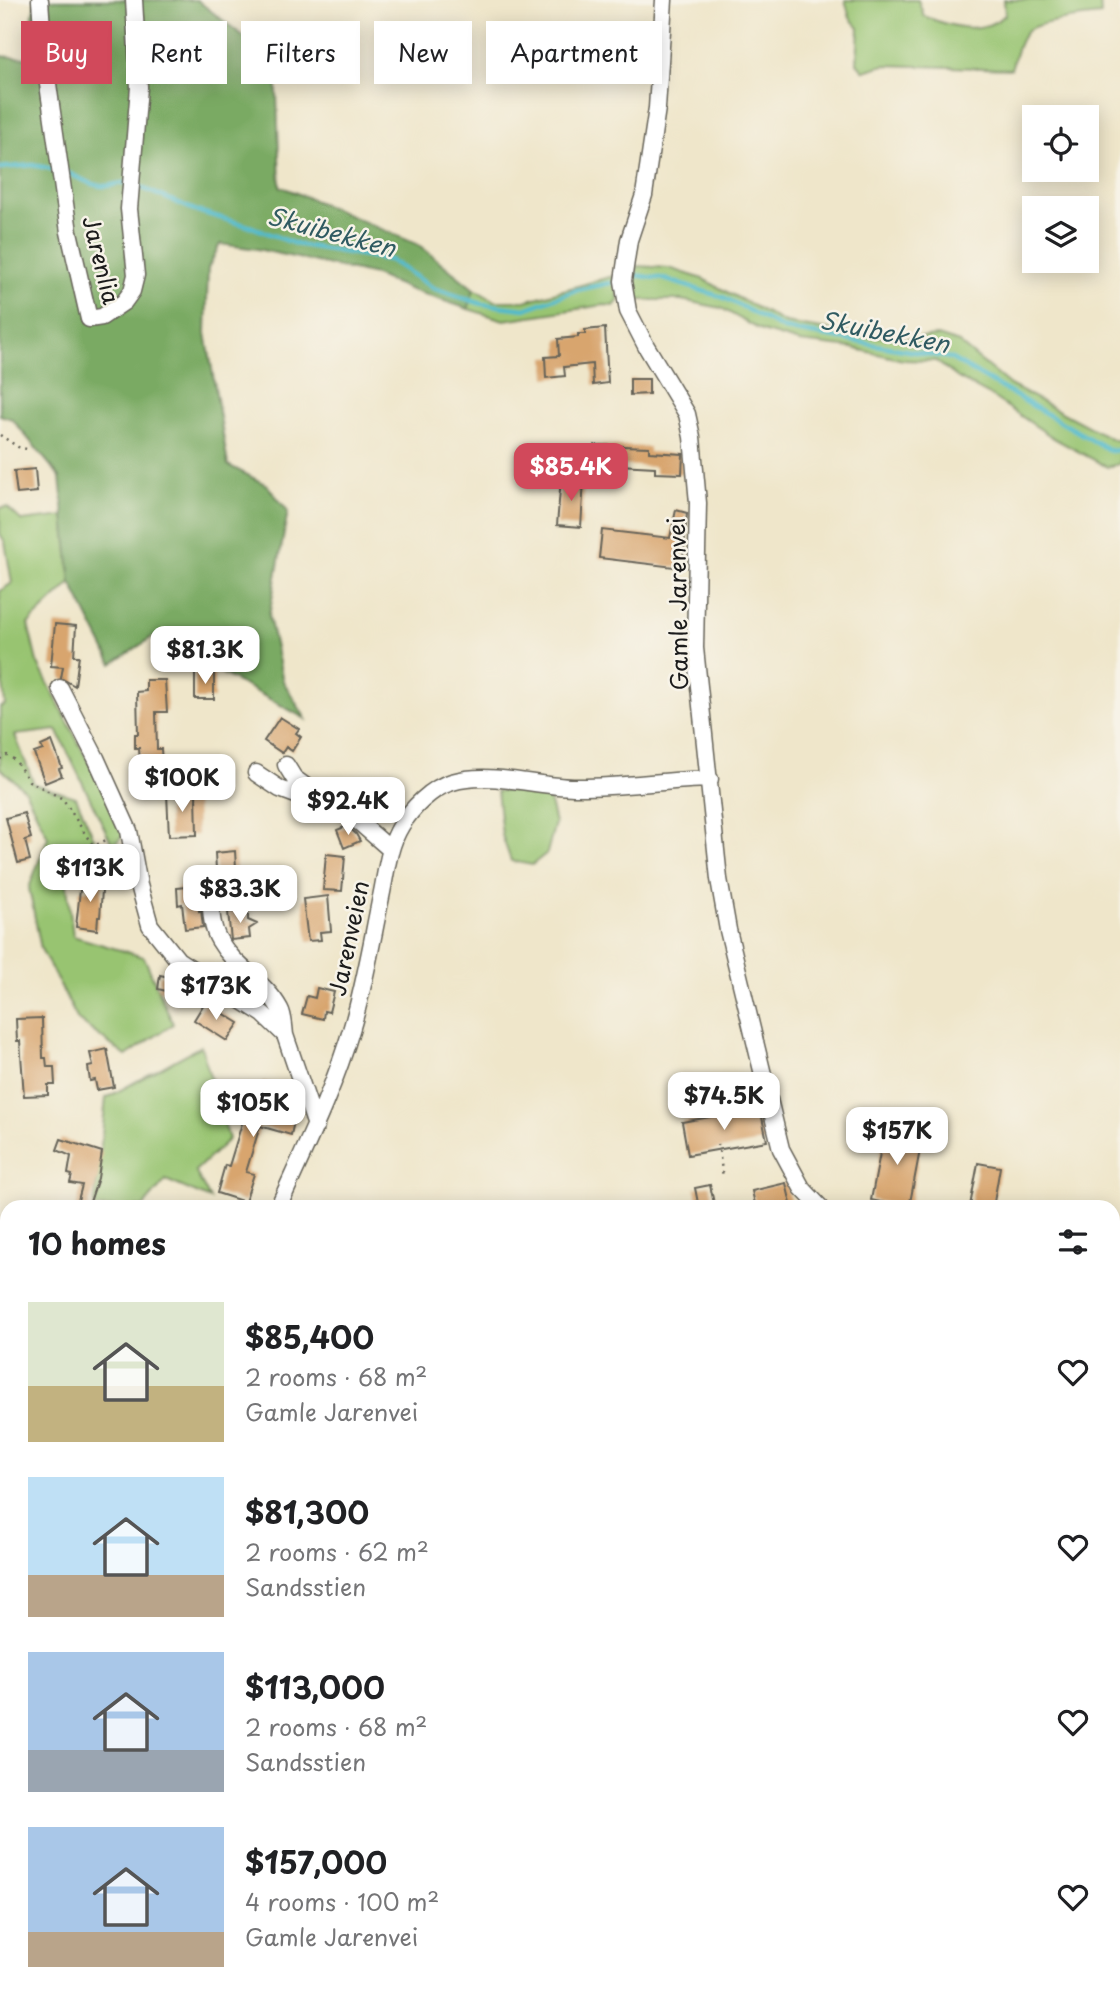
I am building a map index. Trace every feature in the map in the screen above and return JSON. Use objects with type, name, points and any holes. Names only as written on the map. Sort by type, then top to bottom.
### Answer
[{"type":"street","name":"Jarenlia","points":[[40,0],[44,57],[71,246],[89,319],[102,317],[124,302],[132,290],[136,275],[130,197],[139,87],[134,0]]},
{"type":"street","name":"Gamle Jarenvei","points":[[664,0],[657,108],[643,195],[629,240],[623,281],[628,311],[687,414],[692,437],[698,503],[695,648],[719,879],[728,930],[782,1149],[803,1188],[814,1200]]},
{"type":"street","points":[[60,688],[129,831],[150,925],[178,960],[263,1014],[285,1035]]},
{"type":"street","points":[[286,765],[293,778],[338,811]]},
{"type":"street","points":[[256,773],[281,789],[352,816],[391,850]]},
{"type":"street","name":"Jarenveien","points":[[282,1200],[316,1126],[352,1026],[391,850],[400,827],[415,808],[432,793],[451,782],[481,778],[569,787],[609,787],[670,780],[710,779]]},
{"type":"street","points":[[210,893],[218,939],[238,966],[259,983],[281,1011],[285,1035],[316,1126]]},
{"type":"path","points":[[0,435],[18,447],[31,450]]},
{"type":"path","points":[[0,759],[7,755],[15,760],[29,781],[63,799],[91,843],[96,845],[106,841]]},
{"type":"path","points":[[718,1144],[723,1177]]},
{"type":"green space","points":[[35,0],[197,0],[224,21],[126,21],[126,84],[227,84],[227,24],[241,35],[241,84],[277,84],[280,186],[419,245],[474,289],[468,309],[375,275],[257,249],[220,244],[208,268],[206,333],[228,465],[267,485],[288,511],[269,616],[283,681],[306,719],[154,636],[112,664],[71,583],[60,477],[12,419],[0,415],[0,56],[21,58],[21,84],[112,84],[112,21],[32,21]]},
{"type":"green space","points":[[845,0],[918,0],[924,16],[966,28],[996,22],[1005,15],[1004,0],[1100,0],[1101,15],[1054,22],[1030,29],[1020,42],[1011,69],[884,65],[864,71],[857,63],[859,28],[850,18]]},
{"type":"green space","points":[[638,266],[669,268],[703,279],[785,323],[858,335],[904,339],[938,336],[959,343],[1010,385],[1114,440],[1120,440],[1120,464],[1107,467],[1055,439],[988,394],[958,378],[936,361],[903,360],[852,348],[799,342],[762,331],[721,308],[681,300],[638,300],[632,280]]},
{"type":"green space","points":[[613,276],[619,300],[614,306],[604,305],[504,320],[468,309],[474,289],[495,301],[525,301]]},
{"type":"green space","points":[[7,507],[22,521],[64,516],[71,583],[28,624],[37,662],[125,833],[113,846],[57,730],[15,735],[34,784],[76,797],[99,850],[64,861],[73,936],[144,957],[173,1024],[126,1056],[78,1020],[41,949],[29,888],[48,837],[25,790],[0,768],[0,707],[5,705],[0,650],[0,591],[12,583],[5,542],[0,534],[0,508]]},
{"type":"green space","points":[[547,790],[555,823],[547,853],[532,865],[511,861],[502,835],[497,791]]},
{"type":"green space","points":[[201,1046],[229,1139],[195,1171],[210,1199],[166,1180],[149,1200],[95,1200],[106,1098]]},
{"type":"building","points":[[605,328],[608,383],[593,385],[592,364],[564,367],[565,376],[546,378],[545,357],[559,356],[558,339],[578,337],[578,334],[585,334],[585,330]]},
{"type":"building","points":[[630,379],[649,379],[649,394],[630,395]]},
{"type":"building","points":[[595,445],[649,447],[649,452],[683,454],[682,474],[655,473],[655,467],[593,467]]},
{"type":"building","points":[[35,469],[37,492],[17,494],[14,471]]},
{"type":"building","points":[[561,478],[584,480],[581,527],[557,525]]},
{"type":"building","points":[[676,510],[687,513],[682,568],[599,558],[602,530],[670,538]]},
{"type":"building","points":[[55,624],[76,626],[74,656],[79,656],[75,686],[61,678],[63,667],[51,666]]},
{"type":"building","points":[[195,673],[214,673],[214,699],[195,699]]},
{"type":"building","points":[[146,680],[165,680],[167,712],[156,712],[157,749],[161,749],[162,764],[140,764],[139,748],[135,748],[135,734],[138,734],[137,692],[146,691]]},
{"type":"building","points":[[280,717],[299,729],[296,733],[301,737],[292,751],[286,747],[282,753],[264,741]]},
{"type":"building","points":[[52,741],[62,768],[59,769],[62,776],[45,783],[34,753],[43,750],[41,746]]},
{"type":"building","points":[[196,793],[197,835],[169,836],[167,794]]},
{"type":"building","points":[[24,813],[31,838],[25,840],[30,860],[18,863],[6,818]]},
{"type":"building","points":[[347,826],[360,841],[344,848],[337,830]]},
{"type":"building","points":[[235,851],[237,884],[217,885],[215,853]]},
{"type":"building","points":[[326,854],[345,856],[342,891],[323,890]]},
{"type":"building","points":[[90,875],[103,877],[97,930],[76,927],[80,890],[89,890]]},
{"type":"building","points":[[197,886],[203,927],[185,929],[182,904],[178,905],[177,888]]},
{"type":"building","points":[[328,896],[331,931],[320,932],[321,940],[308,941],[303,899]]},
{"type":"building","points":[[248,910],[248,920],[257,924],[249,929],[250,938],[231,940],[228,912]]},
{"type":"building","points":[[170,974],[186,977],[182,995],[158,989],[160,975],[169,977]]},
{"type":"building","points":[[317,988],[334,992],[329,1012],[324,1011],[323,1019],[302,1014],[307,996],[315,998]]},
{"type":"building","points":[[205,1002],[239,1023],[227,1041],[194,1020]]},
{"type":"building","points":[[42,1018],[43,1058],[46,1058],[47,1067],[54,1067],[55,1085],[48,1085],[48,1095],[24,1096],[16,1019]]},
{"type":"building","points":[[107,1049],[114,1087],[97,1090],[95,1080],[90,1081],[88,1067],[93,1066],[90,1053]]},
{"type":"building","points":[[263,1081],[281,1086],[275,1107],[280,1108],[278,1112],[295,1117],[291,1135],[260,1126],[246,1172],[254,1174],[246,1200],[239,1200],[217,1193],[225,1165],[229,1166],[243,1120],[238,1119],[244,1098],[257,1102]]},
{"type":"building","points":[[760,1108],[767,1141],[688,1155],[682,1122]]},
{"type":"building","points":[[885,1127],[923,1134],[911,1200],[871,1200]]},
{"type":"building","points":[[61,1139],[102,1152],[91,1200],[78,1200],[82,1185],[70,1183],[72,1175],[68,1174],[71,1156],[57,1150]]},
{"type":"building","points":[[978,1163],[1000,1167],[994,1200],[971,1200]]},
{"type":"building","points":[[786,1183],[790,1200],[754,1200],[752,1191]]},
{"type":"building","points":[[710,1185],[713,1200],[697,1200],[695,1188]]},
{"type":"waterway","name":"Skuibekken","points":[[0,168],[33,165],[57,170]]},
{"type":"waterway","name":"Skuibekken","points":[[65,172],[98,186],[126,183]]},
{"type":"waterway","name":"Skuibekken","points":[[135,185],[197,211],[252,227],[295,244],[390,260],[433,288],[482,304],[525,309],[577,290],[610,283]]},
{"type":"waterway","name":"Skuibekken","points":[[631,276],[661,278],[725,298],[784,329],[950,358],[1111,451],[1120,450]]}]
